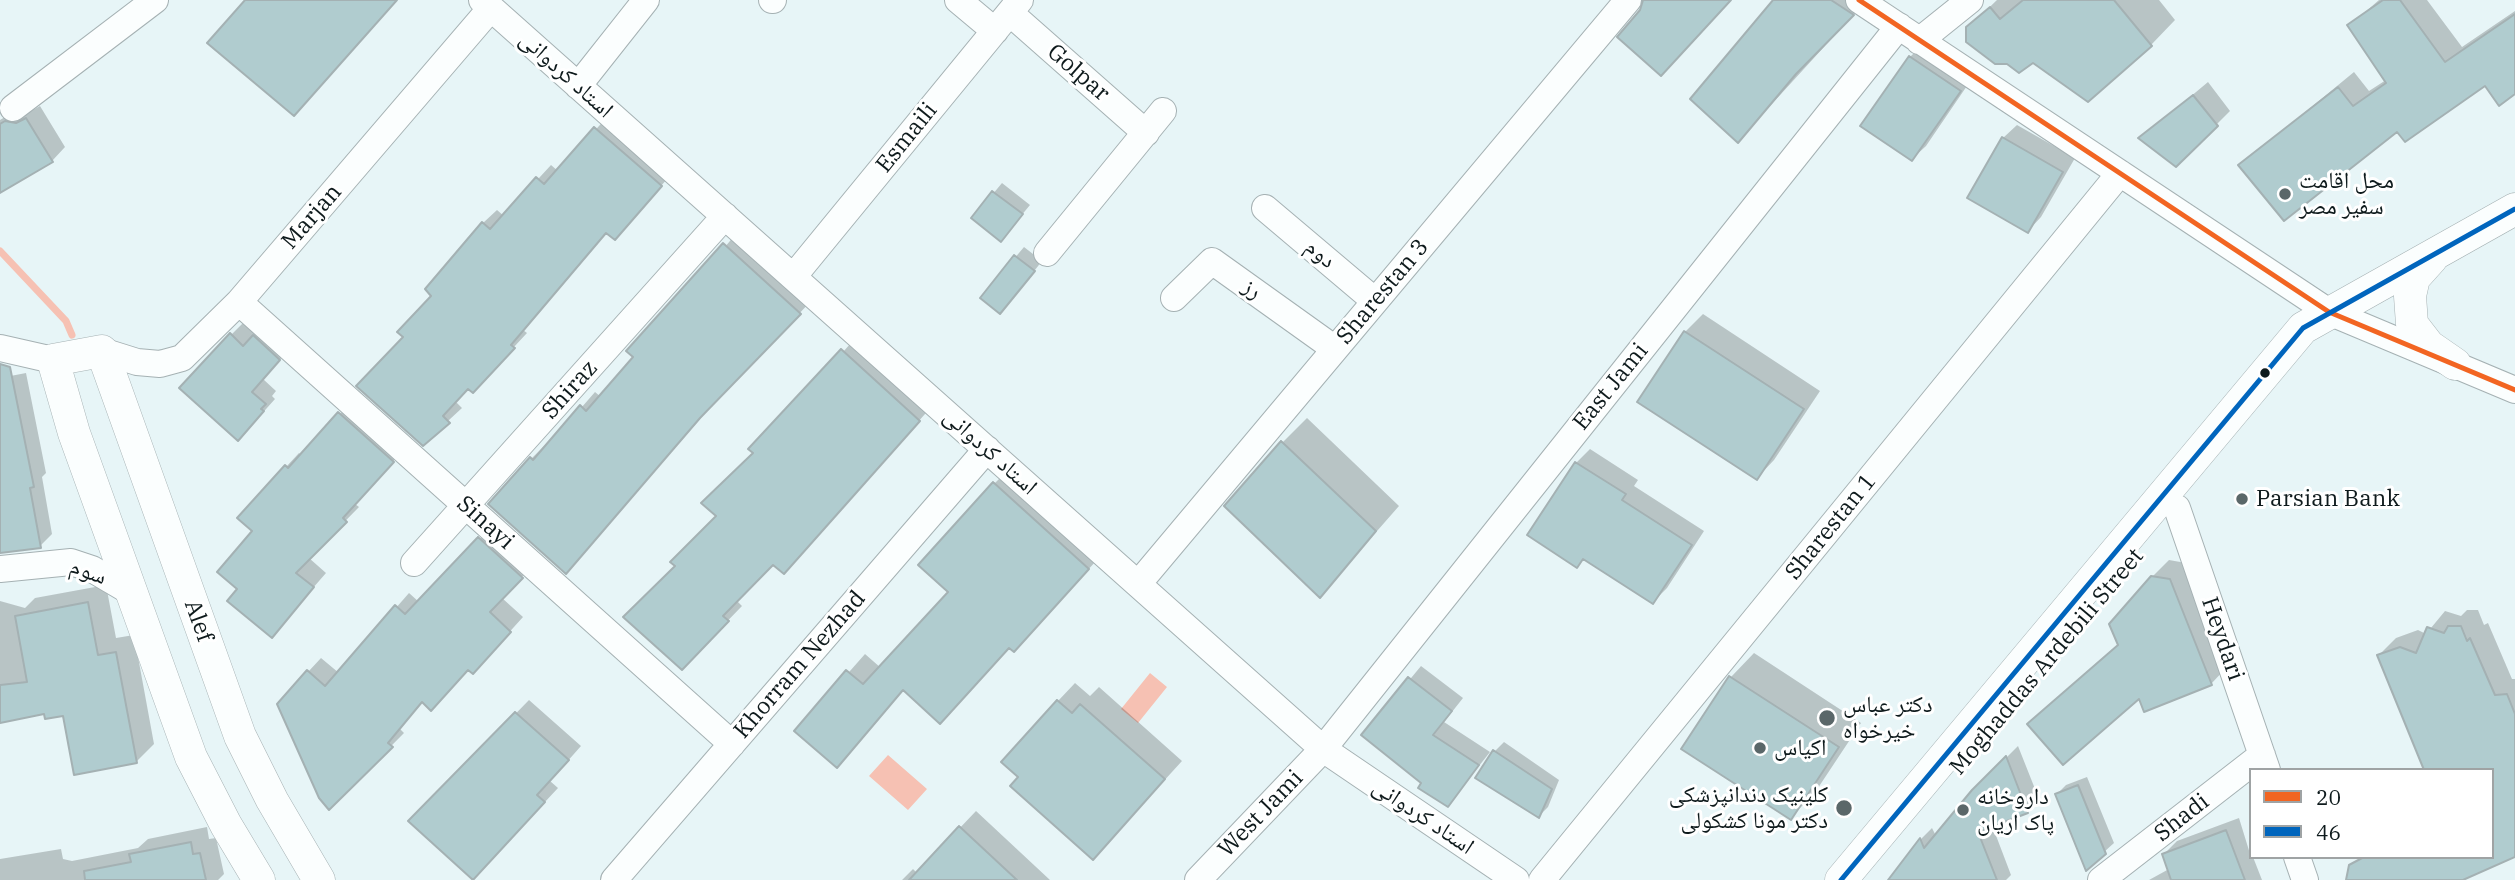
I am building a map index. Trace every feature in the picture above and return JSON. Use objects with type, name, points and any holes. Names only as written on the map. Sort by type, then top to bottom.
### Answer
[{"type":"main road","name":"Moghaddas Ardebili Street","points":[[1865,880],[2170,500],[2303,328],[2515,209]]},
{"type":"main road","points":[[2438,252],[2414,278],[2409,312],[2418,335],[2455,365]]},
{"type":"main road","points":[[102,351],[53,360],[74,433],[191,757],[226,825],[259,880]]},
{"type":"main road","name":"Alef","points":[[102,351],[240,737],[319,880]]},
{"type":"main road","name":"Moghaddas Ardebili Street","points":[[1841,880],[2170,500]]},
{"type":"street","points":[[13,108],[155,0]]},
{"type":"street","points":[[578,86],[646,0]]},
{"type":"street","name":"Golpar","points":[[958,0],[1008,15],[1146,133]]},
{"type":"street","name":"Sharestan 3","points":[[1138,584],[1628,0]]},
{"type":"street","points":[[1859,0],[2329,312],[2515,390]]},
{"type":"street","name":"East Jami","points":[[1323,749],[1909,34],[1970,0]]},
{"type":"street","name":"استاد کردوانی","points":[[487,4],[1323,749],[1516,880]]},
{"type":"street","name":"Marjan","points":[[102,351],[137,362],[160,365],[182,358],[239,302],[487,4]]},
{"type":"street","name":"Esmaili","points":[[793,277],[1008,15]]},
{"type":"street","points":[[1047,253],[1163,111]]},
{"type":"street","name":"Sharestan 1","points":[[1542,880],[2120,173]]},
{"type":"street","name":"دوم","points":[[1265,208],[1375,301]]},
{"type":"street","name":"Shiraz","points":[[414,563],[725,216]]},
{"type":"street","name":"رز","points":[[1174,299],[1212,261],[1335,349]]},
{"type":"street","name":"Sinayi","points":[[239,302],[732,744]]},
{"type":"street","points":[[0,348],[53,360]]},
{"type":"street","name":"Khorram Nezhad","points":[[614,880],[987,449]]},
{"type":"street","name":"Heydari","points":[[2170,500],[2265,763]]},
{"type":"street","name":"سوم","points":[[0,569],[71,562],[92,569],[131,592]]},
{"type":"street","name":"West Jami","points":[[1198,880],[1323,749]]},
{"type":"street","name":"Shadi","points":[[2101,880],[2249,774]]},
{"type":"street","points":[[2298,859],[2305,880]]},
{"type":"shaded area","points":[[1150,673],[1167,687],[1138,723],[1121,709]]},
{"type":"shaded area","points":[[888,755],[927,789],[908,810],[869,776]]},
{"type":"building","points":[[245,0],[397,0],[294,116],[207,43]]},
{"type":"building","points":[[1643,0],[1731,0],[1661,76],[1617,37],[1640,10]]},
{"type":"building","points":[[1773,0],[1831,0],[1854,15],[1796,74],[1738,143],[1690,99]]},
{"type":"building","points":[[2023,0],[2114,0],[2152,46],[2088,102],[2033,63],[2019,73],[2007,64],[1995,64],[1966,42],[1966,27],[1990,7],[2000,19]]},
{"type":"building","points":[[2383,0],[2400,0],[2445,62],[2515,14],[2515,94],[2499,106],[2485,86],[2405,142],[2397,132],[2284,221],[2238,165],[2338,87],[2353,106],[2386,83],[2347,25]]},
{"type":"building","points":[[1909,56],[1961,91],[1912,161],[1860,126]]},
{"type":"building","points":[[2193,95],[2218,126],[2176,167],[2138,138]]},
{"type":"building","points":[[26,118],[53,162],[0,193],[0,124],[5,121],[16,123]]},
{"type":"building","points":[[594,127],[662,186],[615,240],[606,233],[511,345],[515,348],[473,393],[468,389],[443,416],[450,423],[423,446],[356,386],[403,337],[397,332],[431,296],[425,289],[482,222],[490,229],[536,177],[544,184]]},
{"type":"building","points":[[2002,137],[2063,172],[2028,233],[1967,198]]},
{"type":"building","points":[[992,191],[1023,214],[1001,242],[971,218]]},
{"type":"building","points":[[723,243],[801,314],[700,418],[566,574],[488,504],[530,457],[533,460],[580,405],[586,411],[633,357],[626,351]]},
{"type":"building","points":[[1014,255],[1035,271],[1000,314],[980,298]]},
{"type":"building","points":[[1684,331],[1804,409],[1757,480],[1637,402]]},
{"type":"building","points":[[230,333],[243,346],[253,335],[280,360],[252,392],[266,404],[261,409],[264,411],[238,441],[179,388]]},
{"type":"building","points":[[841,349],[920,421],[784,574],[773,565],[723,616],[729,621],[682,670],[623,617],[675,566],[670,562],[716,516],[701,503],[753,453],[748,449]]},
{"type":"building","points":[[0,364],[10,367],[34,487],[30,488],[41,548],[0,553]]},
{"type":"building","points":[[338,412],[394,462],[343,518],[347,522],[296,573],[314,587],[272,638],[227,601],[237,589],[217,572],[252,531],[237,518],[285,465],[288,468]]},
{"type":"building","points":[[1281,441],[1376,531],[1320,598],[1224,506]]},
{"type":"building","points":[[1575,462],[1626,494],[1622,500],[1692,545],[1653,604],[1583,559],[1577,568],[1527,535]]},
{"type":"building","points":[[993,482],[1089,569],[1014,652],[1009,648],[940,724],[903,690],[837,768],[794,731],[846,670],[863,684],[948,592],[918,565]]},
{"type":"building","points":[[478,537],[523,578],[490,612],[511,632],[473,674],[468,670],[431,711],[422,702],[388,743],[393,747],[329,810],[319,798],[277,704],[307,670],[325,686],[395,605],[405,614]]},
{"type":"building","points":[[2151,576],[2170,579],[2212,685],[2144,712],[2139,699],[2063,765],[2027,724],[2118,645],[2109,624]]},
{"type":"building","points":[[88,602],[98,655],[116,652],[137,763],[74,775],[63,716],[45,719],[44,714],[0,723],[0,685],[27,682],[15,616]]},
{"type":"building","points":[[2448,626],[2461,626],[2467,641],[2470,638],[2495,695],[2507,694],[2515,714],[2515,857],[2463,880],[2346,880],[2349,865],[2360,859],[2494,859],[2494,768],[2423,768],[2377,655],[2400,647],[2416,653],[2427,627],[2444,633]]},
{"type":"building","name":"اکیاس","points":[[1729,676],[1839,747],[1791,820],[1681,749]]},
{"type":"building","points":[[1408,677],[1452,711],[1433,735],[1479,765],[1448,807],[1418,788],[1421,783],[1361,735]]},
{"type":"building","points":[[1057,700],[1072,713],[1080,704],[1165,779],[1093,860],[1010,786],[1018,777],[1001,762]]},
{"type":"building","points":[[515,712],[569,760],[537,795],[545,802],[473,880],[408,821]]},
{"type":"building","points":[[1493,750],[1552,789],[1539,818],[1475,778]]},
{"type":"building","points":[[2006,756],[2028,813],[1978,832],[1997,880],[1888,880],[1920,838],[1924,848],[1972,790]]},
{"type":"building","points":[[2078,785],[2106,854],[2086,871],[2055,794]]},
{"type":"building","points":[[959,826],[1017,880],[909,880]]},
{"type":"building","points":[[2226,830],[2245,880],[2171,880],[2162,854]]},
{"type":"building","points":[[191,842],[193,854],[200,853],[206,880],[85,880],[84,871],[131,862],[129,854]]},
{"type":"waterway","points":[[0,251],[66,321],[72,335]]},
{"type":"transit line","name":"20","points":[[1859,0],[2329,312],[2515,390]]},
{"type":"transit line","name":"46","points":[[1841,880],[2303,328],[2515,209]]},
{"type":"place","name":"محل اقامت سفیر مصر","points":[[2285,194]]},
{"type":"place","name":"Parsian Bank","points":[[2242,499]]},
{"type":"place","name":"دکتر عباس خیرخواه","points":[[1827,718]]},
{"type":"place","name":"اکیاس","points":[[1760,748]]},
{"type":"place","name":"کلینیک دندانپزشکی دکتر مونا کشکولی","points":[[1844,808]]},
{"type":"place","name":"داروخانه پاک اریان","points":[[1963,810]]}]
